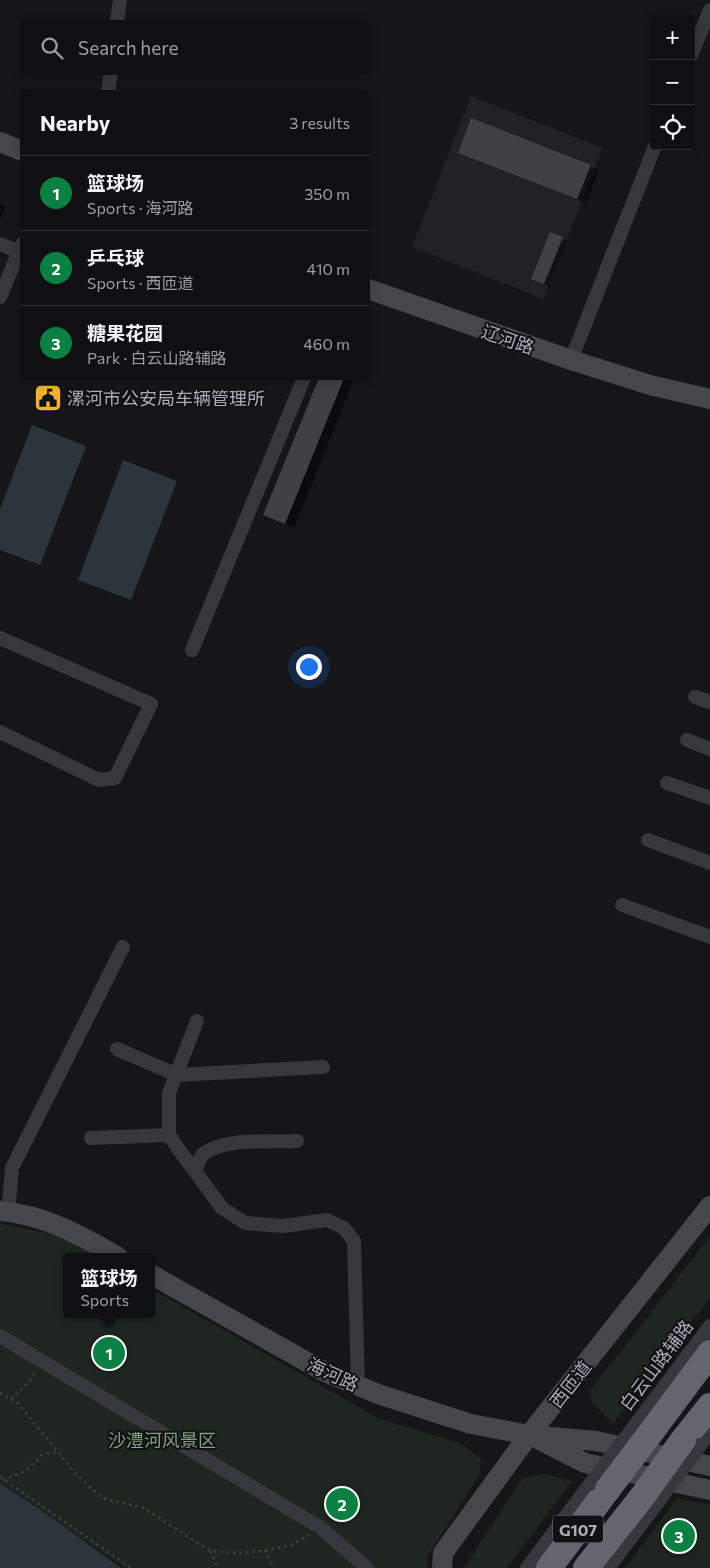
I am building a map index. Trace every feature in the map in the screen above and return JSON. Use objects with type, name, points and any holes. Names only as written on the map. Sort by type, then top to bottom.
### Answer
[{"type":"highway","name":"G107","points":[[549,1568],[599,1487],[642,1430],[710,1353]]},
{"type":"highway","name":"G107","points":[[586,1568],[650,1500],[692,1443],[710,1406]]},
{"type":"street","points":[[117,20],[120,0]]},
{"type":"street","points":[[695,48],[707,28],[710,10]]},
{"type":"street","points":[[108,90],[110,75]]},
{"type":"street","points":[[0,142],[20,150]]},
{"type":"street","points":[[571,360],[653,150]]},
{"type":"street","points":[[0,244],[20,250]]},
{"type":"street","points":[[0,297],[20,252]]},
{"type":"street","name":"辽河路","points":[[370,290],[571,360],[650,385],[710,398]]},
{"type":"street","points":[[192,650],[303,380]]},
{"type":"street","points":[[0,638],[151,704],[115,778],[99,780],[0,732]]},
{"type":"street","points":[[695,696],[710,702]]},
{"type":"street","points":[[687,740],[710,749]]},
{"type":"street","points":[[667,782],[710,798]]},
{"type":"street","points":[[648,840],[710,863]]},
{"type":"street","points":[[622,905],[710,936]]},
{"type":"street","points":[[111,1253],[65,1226],[39,1217],[4,1211],[12,1168],[123,948]]},
{"type":"street","points":[[198,1021],[169,1093],[169,1135],[222,1208],[245,1223],[283,1226],[327,1220],[344,1228],[354,1241],[358,1386]]},
{"type":"street","points":[[118,1049],[177,1075],[323,1067]]},
{"type":"street","points":[[91,1138],[169,1135]]},
{"type":"street","points":[[196,1170],[199,1160],[206,1151],[229,1144],[297,1141]]},
{"type":"street","name":"西匝道","points":[[442,1568],[443,1553],[529,1435],[710,1206]]},
{"type":"street","name":"海河路","points":[[155,1277],[324,1372],[358,1386],[471,1424],[529,1435],[596,1441],[710,1466]]},
{"type":"street","name":"白云山路辅路","points":[[642,1430],[710,1326]]},
{"type":"street","points":[[0,1336],[321,1528],[367,1568]]},
{"type":"street","points":[[692,1443],[710,1432]]},
{"type":"street","name":"海河路","points":[[529,1435],[585,1463],[710,1490]]},
{"type":"street","points":[[527,1568],[599,1487]]},
{"type":"street","points":[[608,1568],[650,1500]]},
{"type":"path","points":[[11,1399],[28,1383],[42,1362]]},
{"type":"path","points":[[0,1393],[18,1403],[77,1476],[102,1498],[144,1508],[164,1519],[210,1551],[218,1568]]},
{"type":"path","points":[[2,1478],[25,1471],[42,1455],[58,1451]]},
{"type":"path","points":[[2,1478],[131,1568]]},
{"type":"path","points":[[210,1551],[235,1553],[292,1545],[321,1528]]},
{"type":"path","points":[[265,1550],[273,1568]]},
{"type":"shaded area","points":[[471,96],[603,148],[543,299],[412,247]]},
{"type":"shaded area","points":[[32,425],[86,446],[40,565],[0,550],[0,509]]},
{"type":"shaded area","points":[[123,460],[177,481],[131,600],[78,580]]},
{"type":"shaded area","points":[[0,1483],[51,1517],[121,1568],[0,1568]]},
{"type":"green space","name":"沙澧河风景区","points":[[0,1223],[60,1236],[89,1253],[63,1253],[63,1318],[155,1318],[155,1291],[378,1418],[462,1444],[481,1459],[480,1474],[428,1556],[427,1568],[125,1568],[0,1482]]},
{"type":"green space","points":[[710,1236],[710,1298],[613,1424],[592,1402],[590,1391]]},
{"type":"green space","points":[[544,1474],[572,1481],[507,1568],[464,1568],[522,1479]]},
{"type":"green space","points":[[677,1498],[710,1505],[710,1568],[625,1568]]},
{"type":"building","points":[[471,118],[591,165],[577,199],[458,153]]},
{"type":"building","points":[[550,232],[563,237],[544,284],[531,279]]},
{"type":"building","points":[[318,380],[343,380],[285,524],[263,515]]},
{"type":"place","name":"漯河市公安局车辆管理所","points":[[48,398]]},
{"type":"place","name":"篮球场","points":[[109,1353]]},
{"type":"place","name":"乒乓球","points":[[342,1504]]},
{"type":"place","name":"糖果花园","points":[[679,1536]]}]
